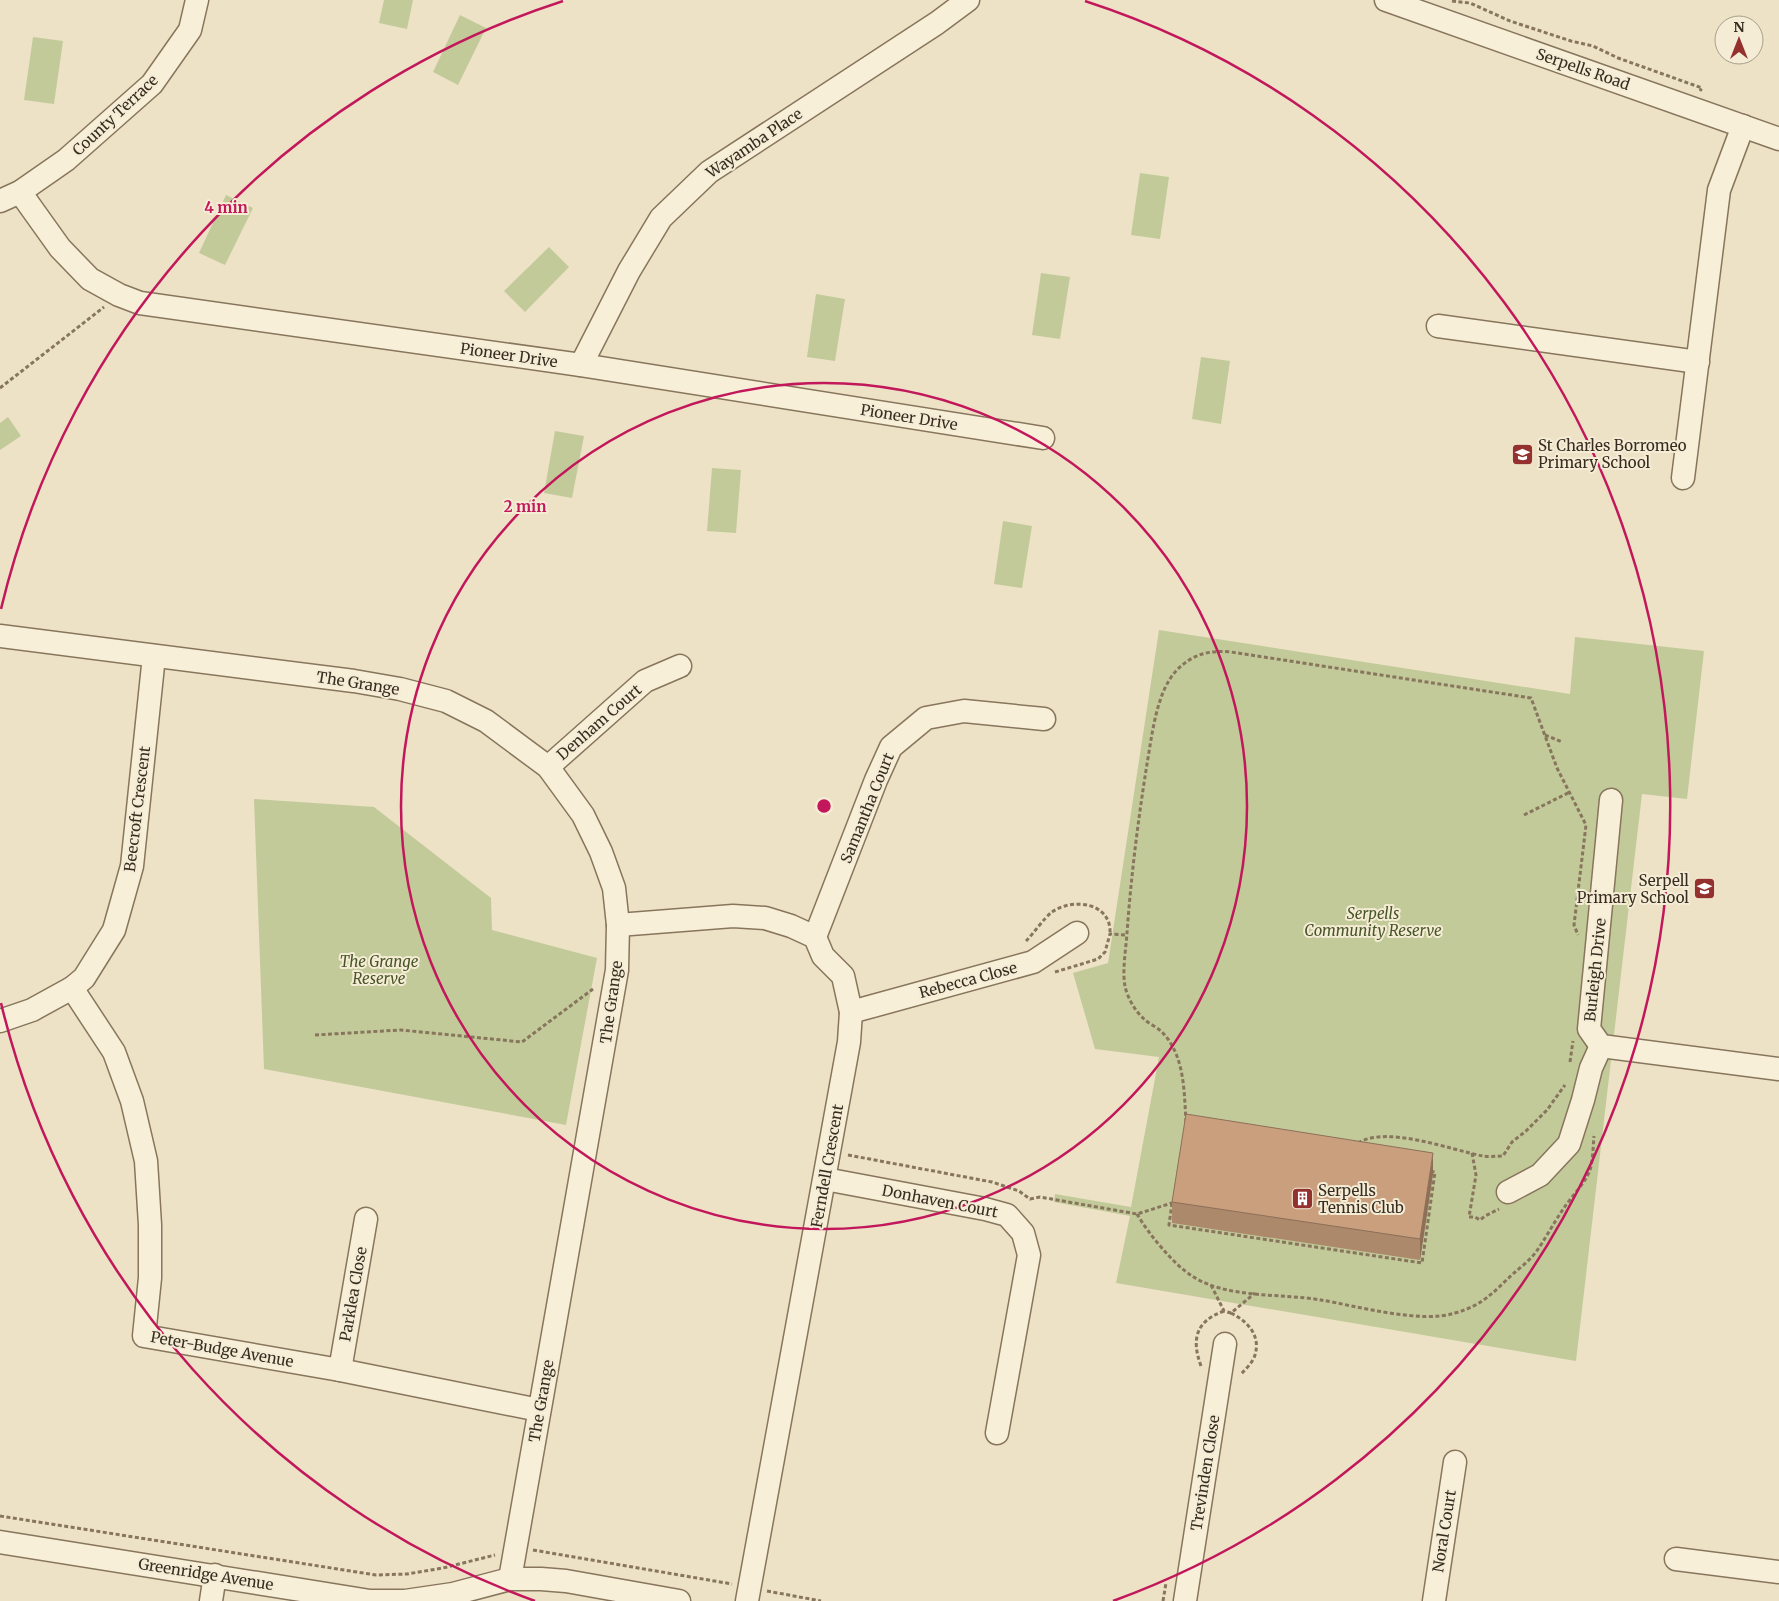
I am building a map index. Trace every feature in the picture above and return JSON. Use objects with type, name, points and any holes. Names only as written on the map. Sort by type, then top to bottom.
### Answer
[{"type":"street","name":"County Terrace","points":[[0,201],[20,192],[66,160],[152,84],[190,30],[197,0]]},
{"type":"street","name":"Wayamba Place","points":[[581,365],[629,271],[662,218],[709,172],[968,0]]},
{"type":"street","name":"Serpells Road","points":[[1386,0],[1779,139]]},
{"type":"street","points":[[1684,478],[1719,190],[1743,126]]},
{"type":"street","name":"Pioneer Drive","points":[[20,192],[60,248],[90,279],[119,295],[140,303],[581,365],[1043,438]]},
{"type":"street","points":[[1438,326],[1698,362]]},
{"type":"street","name":"The Grange","points":[[0,636],[354,681],[400,689],[446,701],[486,721],[548,767],[584,814],[614,888],[618,924],[618,970],[510,1579]]},
{"type":"street","name":"Beecroft Crescent","points":[[0,1021],[32,1010],[72,988],[84,978],[114,930],[132,866],[154,656]]},
{"type":"street","name":"Denham Court","points":[[548,767],[645,681],[680,666]]},
{"type":"street","name":"Samantha Court","points":[[815,937],[876,780],[891,747],[926,718],[964,711],[1044,720]]},
{"type":"street","name":"Burleigh Drive","points":[[1601,1046],[1589,1029],[1611,800]]},
{"type":"street","points":[[618,924],[733,916],[765,918],[791,926],[815,937]]},
{"type":"street","name":"Rebecca Close","points":[[851,1012],[1033,962],[1077,933]]},
{"type":"street","name":"Ferndell Crescent","points":[[749,1594],[849,1042],[851,1012],[843,976],[823,956],[815,937]]},
{"type":"street","name":"Peter-Budge Avenue","points":[[72,988],[114,1052],[132,1101],[146,1161],[150,1225],[150,1278],[144,1336],[340,1370],[540,1410]]},
{"type":"street","points":[[1503,1200],[1540,1175],[1569,1144],[1591,1068],[1601,1046],[1779,1069]]},
{"type":"street","name":"Donhaven Court","points":[[825,1179],[1000,1213],[1007,1215],[1023,1232],[1029,1254],[997,1434]]},
{"type":"street","name":"Parklea Close","points":[[340,1370],[366,1219]]},
{"type":"street","name":"Trevinden Close","points":[[1184,1601],[1225,1344]]},
{"type":"street","name":"Noral Court","points":[[1434,1601],[1455,1462]]},
{"type":"street","name":"Greenridge Avenue","points":[[0,1542],[370,1601],[454,1598],[510,1579],[566,1581],[679,1601]]},
{"type":"street","points":[[1676,1559],[1779,1572]]},
{"type":"street","points":[[211,1601],[215,1575]]},
{"type":"path","points":[[0,388],[119,295]]},
{"type":"path","points":[[1186,1126],[1183,1078],[1176,1052],[1162,1032],[1142,1018],[1131,1001],[1125,986],[1130,885],[1142,797],[1156,717],[1168,682],[1176,671],[1204,652],[1216,650],[1531,698],[1557,768],[1586,825],[1574,924],[1581,940]]},
{"type":"path","points":[[1545,735],[1562,742]]},
{"type":"path","points":[[1524,814],[1570,792]]},
{"type":"path","points":[[315,1035],[401,1030],[522,1042],[618,970]]},
{"type":"path","points":[[1570,1069],[1574,1034]]},
{"type":"path","points":[[1353,1147],[1365,1139],[1389,1136],[1485,1156],[1502,1156],[1512,1142],[1547,1110],[1563,1090],[1566,1083]]},
{"type":"path","points":[[1137,1214],[1146,1229],[1167,1253],[1191,1276],[1210,1285],[1239,1292],[1312,1298],[1356,1307],[1429,1317],[1453,1314],[1488,1298],[1535,1253],[1590,1171],[1594,1134]]},
{"type":"path","points":[[849,1146],[848,1155],[992,1182],[1019,1191],[1030,1199],[1040,1197],[1137,1214],[1172,1204]]},
{"type":"path","points":[[1472,1153],[1476,1175],[1469,1217],[1475,1217],[1480,1220],[1503,1200]]},
{"type":"path","points":[[1174,1195],[1169,1225],[1422,1263],[1435,1172],[1425,1171]]},
{"type":"path","points":[[1210,1285],[1224,1311],[1232,1313],[1255,1293]]},
{"type":"path","points":[[0,1516],[376,1574],[407,1574],[443,1568],[515,1550],[535,1550],[749,1594],[821,1601]]},
{"type":"green space","points":[[384,0],[413,0],[407,29],[379,23]]},
{"type":"green space","points":[[460,15],[486,28],[458,85],[433,72]]},
{"type":"green space","points":[[33,37],[63,41],[54,104],[24,100]]},
{"type":"green space","points":[[1140,173],[1169,177],[1160,239],[1131,235]]},
{"type":"green space","points":[[226,195],[253,208],[225,265],[199,253]]},
{"type":"green space","points":[[549,247],[569,267],[525,312],[504,291]]},
{"type":"green space","points":[[1041,273],[1070,277],[1060,339],[1032,335]]},
{"type":"green space","points":[[816,294],[845,299],[835,361],[807,357]]},
{"type":"green space","points":[[1201,357],[1230,361],[1221,424],[1192,419]]},
{"type":"green space","points":[[8,417],[21,436],[0,450],[0,423]]},
{"type":"green space","points":[[555,431],[584,436],[572,498],[544,493]]},
{"type":"green space","points":[[712,468],[741,470],[736,533],[707,531]]},
{"type":"green space","points":[[1003,521],[1032,526],[1022,588],[994,584]]},
{"type":"green space","name":"Serpells Community Reserve","points":[[1159,630],[1570,694],[1575,637],[1704,651],[1687,799],[1642,794],[1576,1361],[1116,1283],[1130,1216],[1054,1202],[1055,1194],[1131,1207],[1159,1057],[1095,1049],[1073,973],[1108,963]]},
{"type":"green space","name":"The Grange Reserve","points":[[254,799],[374,807],[491,898],[492,930],[597,958],[566,1125],[264,1069]]},
{"type":"building","name":"Serpells Tennis Club","points":[[1186,1114],[1433,1153],[1420,1239],[1172,1202]]},
{"type":"place","name":"St Charles Borromeo Primary School","points":[[1522,454]]},
{"type":"place","name":"Serpell Primary School","points":[[1705,889]]},
{"type":"place","name":"Serpells Tennis Club","points":[[1302,1199]]}]
